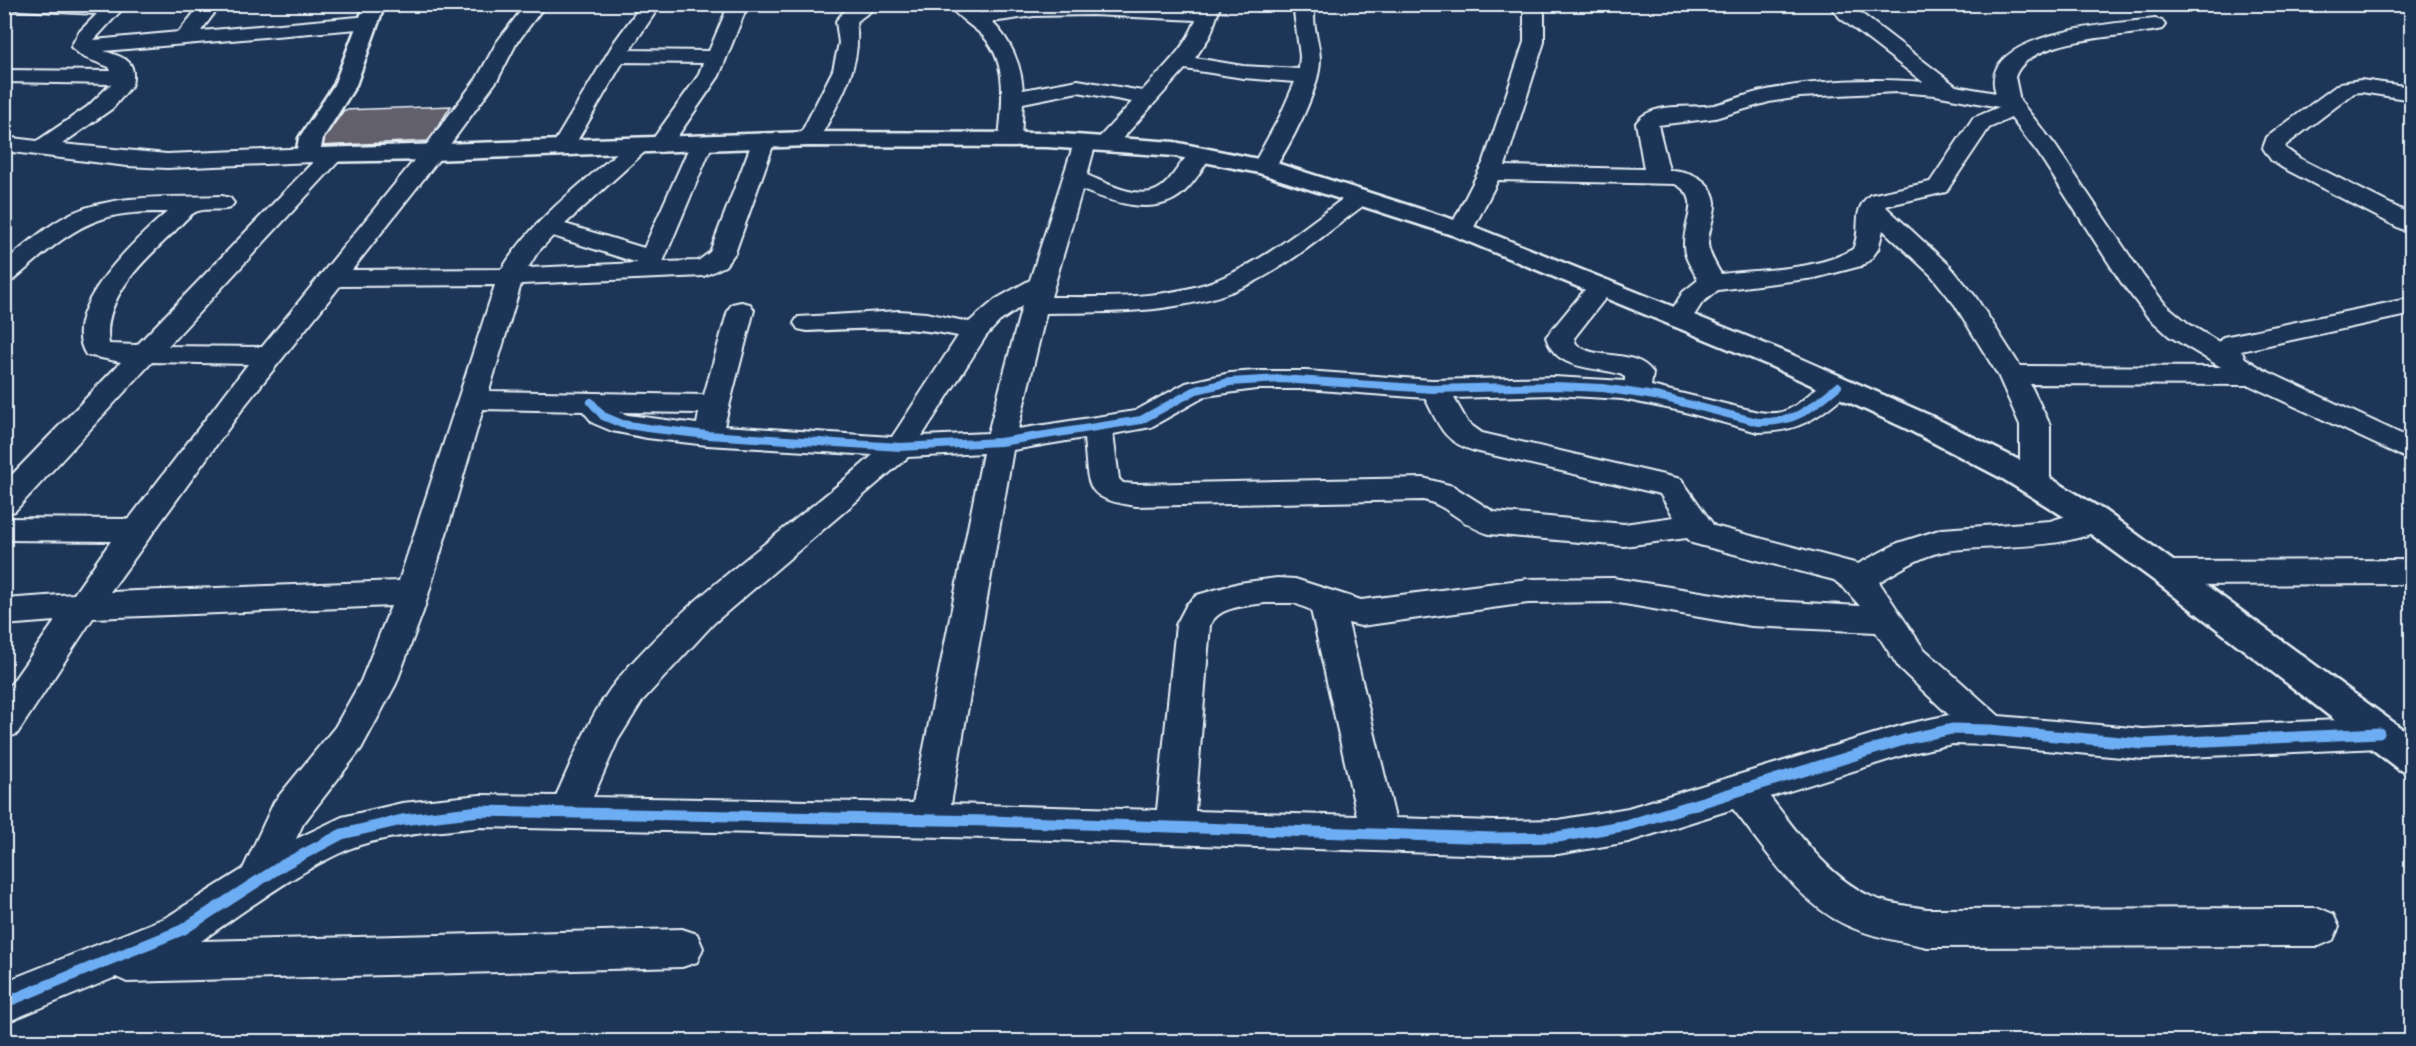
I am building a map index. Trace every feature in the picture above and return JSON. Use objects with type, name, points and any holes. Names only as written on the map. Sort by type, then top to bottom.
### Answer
[{"type":"main road","points":[[372,13],[345,85],[311,138],[309,149],[321,156],[809,139],[1010,140],[1095,143],[1174,149],[1264,167],[1461,230],[1838,386],[1918,422],[2034,484],[2092,519],[2168,573],[2412,758]]},
{"type":"street","points":[[20,4],[115,7]]},
{"type":"street","points":[[185,38],[212,4]]},
{"type":"street","points":[[4,724],[137,530],[270,356],[432,153],[488,79],[507,42],[537,4]]},
{"type":"street","points":[[562,148],[616,56],[652,4]]},
{"type":"street","points":[[257,882],[288,814],[348,738],[378,684],[412,593],[510,277],[526,249],[548,227],[650,145],[708,76],[739,4]]},
{"type":"street","points":[[809,139],[843,70],[849,43],[846,21],[854,13],[871,4]]},
{"type":"street","points":[[957,4],[978,19],[999,42],[1007,60],[1012,74],[1013,99],[1010,140]]},
{"type":"street","points":[[1264,167],[1308,76],[1310,52],[1302,14],[1306,4]]},
{"type":"street","points":[[1461,230],[1491,173],[1533,42],[1535,20],[1530,4]]},
{"type":"street","points":[[1838,4],[1847,14],[1953,93]]},
{"type":"street","points":[[81,47],[86,36],[115,7]]},
{"type":"street","points":[[928,820],[1000,442],[1037,295],[1073,178],[1095,143],[1147,98],[1180,62],[1200,36],[1209,10],[1040,8],[978,19]]},
{"type":"street","points":[[81,47],[185,38],[372,13]]},
{"type":"street","points":[[2155,25],[2072,35],[2015,58],[2008,66],[2004,77],[2012,105],[2042,143],[2134,282],[2156,310],[2179,330],[2244,370],[2412,451]]},
{"type":"street","points":[[41,149],[108,100],[121,87],[122,66],[114,61],[89,54],[81,47]]},
{"type":"street","points":[[616,56],[717,57]]},
{"type":"street","points":[[1180,62],[1243,72],[1308,76]]},
{"type":"street","points":[[4,76],[123,78]]},
{"type":"street","points":[[1013,99],[1078,86],[1147,98]]},
{"type":"street","points":[[1649,176],[1657,170],[1647,123],[1654,117],[1716,111],[1767,96],[1800,91],[1898,86],[1953,93],[2012,105]]},
{"type":"street","points":[[2412,94],[2361,86],[2348,88],[2275,142],[2274,148],[2279,155],[2291,163],[2412,225]]},
{"type":"street","points":[[1679,319],[1692,296],[1701,287],[1713,283],[1831,267],[1850,261],[1862,254],[1869,239],[1871,206],[1878,200],[1938,187],[1981,123],[2012,105]]},
{"type":"street","points":[[332,278],[510,277],[649,265],[704,268],[716,261],[722,253],[764,140]]},
{"type":"street","points":[[649,265],[702,143]]},
{"type":"street","points":[[8,147],[167,161],[321,156]]},
{"type":"street","points":[[1073,178],[1132,199],[1153,199],[1169,193],[1200,154]]},
{"type":"street","points":[[4,503],[145,353],[321,156]]},
{"type":"street","points":[[1491,173],[1679,177],[1695,185],[1703,201],[1696,244],[1698,255],[1713,283]]},
{"type":"street","points":[[567,813],[603,734],[630,690],[669,647],[736,583],[900,447],[986,317],[1002,305],[1037,295],[1138,304],[1202,294],[1231,284],[1252,272],[1359,198]]},
{"type":"street","points":[[4,275],[66,227],[90,214],[112,208],[222,203]]},
{"type":"street","points":[[189,205],[138,251],[122,271],[93,319],[91,338],[96,349],[112,352],[270,356]]},
{"type":"street","points":[[1871,206],[1940,270],[1966,302],[2012,375],[2035,424],[2034,484]]},
{"type":"street","points":[[548,227],[649,265]]},
{"type":"street","points":[[1601,287],[1560,338],[1560,344],[1566,353],[1580,358],[1631,366],[1639,373],[1639,381],[1634,391]]},
{"type":"street","points":[[2244,370],[2227,350],[2233,343],[2412,306]]},
{"type":"street","points":[[707,435],[741,310]]},
{"type":"street","points":[[807,322],[900,319],[926,321],[975,331]]},
{"type":"street","points":[[2012,375],[2244,370]]},
{"type":"street","points":[[591,402],[603,416],[622,424],[707,435],[900,447],[1000,442],[1141,420],[1157,415],[1180,397],[1202,387],[1257,378],[1315,378],[1435,389],[1566,386],[1634,391],[1758,422],[1774,423],[1789,421],[1801,416],[1838,386]]},
{"type":"street","points":[[1435,389],[1449,418],[1465,437],[1496,447],[1670,486],[1679,497],[1694,526],[1703,535],[1844,571],[1858,579],[1870,592],[1910,658],[1990,730]]},
{"type":"street","points":[[472,400],[716,404]]},
{"type":"street","points":[[1098,427],[1104,483],[1114,492],[1136,495],[1423,489],[1438,490],[1472,516],[1489,523],[1624,535],[1694,526]]},
{"type":"street","points":[[1858,579],[1930,542],[1962,536],[2045,533],[2067,529],[2092,519]]},
{"type":"street","points":[[4,529],[137,530]]},
{"type":"street","points":[[2168,573],[2412,572]]},
{"type":"street","points":[[1175,826],[1193,625],[1199,611],[1210,603],[1225,597],[1293,590],[1343,611],[1361,613],[1528,591],[1613,590],[1751,613],[1888,620]]},
{"type":"street","points":[[4,612],[84,606],[412,593]]},
{"type":"street","points":[[1327,605],[1380,834]]},
{"type":"street","points":[[4,1004],[182,930],[257,882],[342,834],[392,822],[480,811],[1175,826],[1494,838],[1558,837],[1628,825],[1907,739],[1952,729],[1990,730],[2144,744],[2379,734]]},
{"type":"street","points":[[1741,790],[1826,888],[1853,908],[1886,920],[1927,928],[2319,927]]},
{"type":"street","points":[[108,962],[682,948]]},
{"type":"building","points":[[451,106],[429,141],[318,146],[344,110]]},
{"type":"waterway","points":[[2404,4],[2412,5]]},
{"type":"cycle path","points":[[591,402],[603,416],[622,424],[647,428],[707,435],[900,447],[1000,442],[1141,420],[1196,390],[1230,382],[1256,380],[1306,380],[1432,389],[1554,386],[1603,388],[1661,397],[1758,422],[1783,421],[1802,414],[1838,386]]},
{"type":"cycle path","points":[[4,1003],[182,930],[283,865],[342,834],[402,820],[480,811],[991,821],[1494,838],[1558,837],[1628,825],[1907,739],[1952,729],[1990,730],[2143,744],[2379,733]]}]
